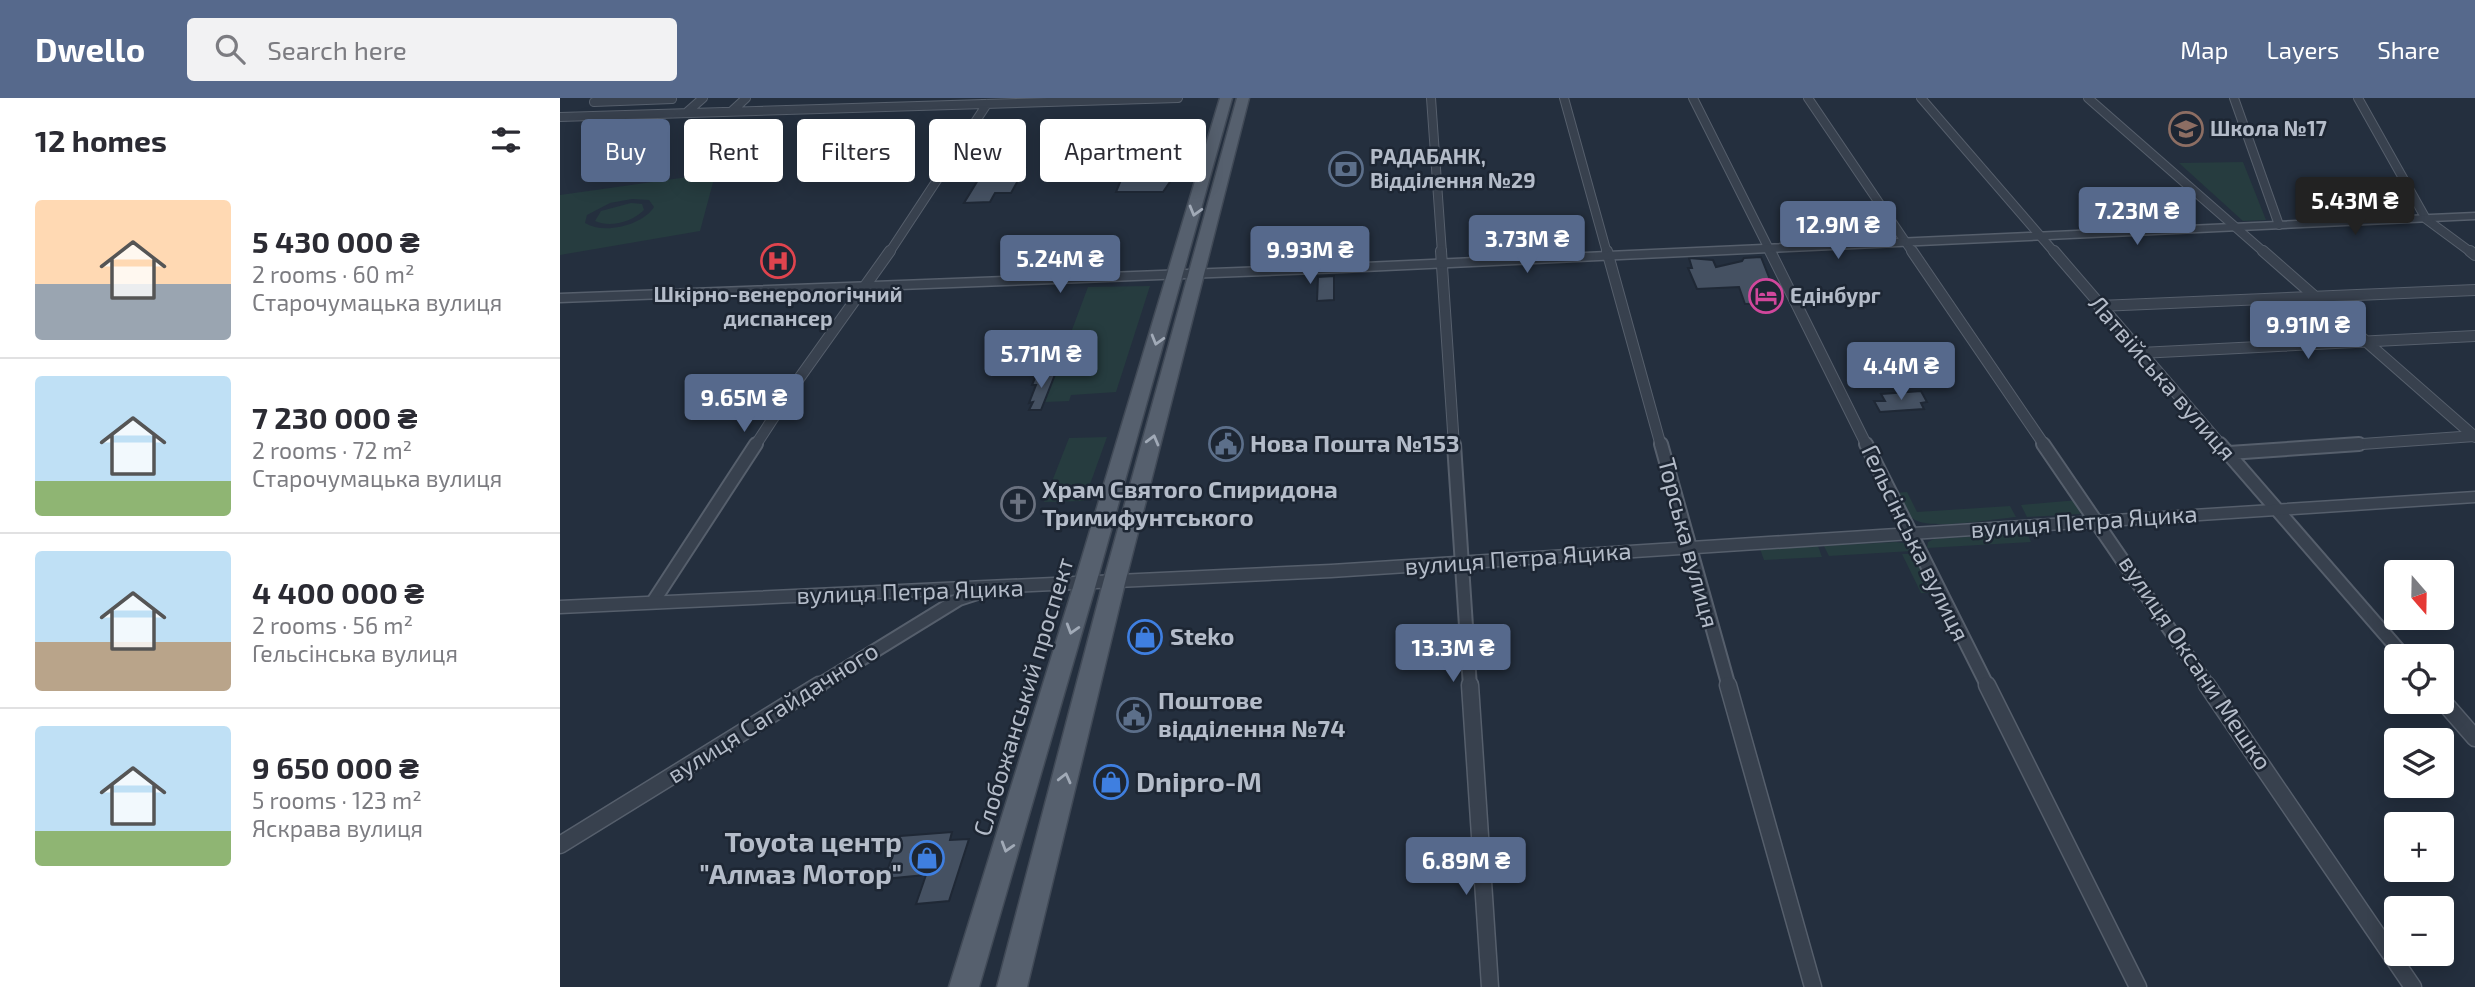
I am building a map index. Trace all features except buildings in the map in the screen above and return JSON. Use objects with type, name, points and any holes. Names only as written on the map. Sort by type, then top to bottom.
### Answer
[{"type":"main road","name":"Слобожанський проспект","points":[[1012,987],[1114,583],[1226,98]]},
{"type":"main road","name":"Слобожанський проспект","points":[[964,987],[1085,584],[1243,98]]},
{"type":"street","points":[[686,113],[703,98]]},
{"type":"street","points":[[732,111],[746,98]]},
{"type":"street","points":[[775,110],[788,98]]},
{"type":"street","points":[[852,108],[861,98]]},
{"type":"street","points":[[912,106],[919,98]]},
{"type":"street","points":[[560,117],[1178,98]]},
{"type":"street","points":[[1431,98],[1490,987]]},
{"type":"street","name":"Торська вулиця","points":[[1564,98],[1813,987]]},
{"type":"street","name":"Гельсінська вулиця","points":[[1693,98],[1770,247],[2138,987]]},
{"type":"street","name":"вулиця Оксани Мешко","points":[[1808,98],[2413,987]]},
{"type":"street","name":"Латвійська вулиця","points":[[1921,98],[2394,644]]},
{"type":"street","points":[[2088,98],[2475,436]]},
{"type":"street","points":[[2234,98],[2279,225]]},
{"type":"street","points":[[2358,98],[2426,219],[2475,255]]},
{"type":"street","points":[[655,114],[673,99]]},
{"type":"street","points":[[575,116],[597,100],[673,99]]},
{"type":"street","points":[[653,602],[798,380],[994,102]]},
{"type":"street","points":[[560,298],[1187,274],[2475,216]]},
{"type":"street","points":[[2099,306],[2317,299],[2475,290]]},
{"type":"street","points":[[2140,353],[2475,336]]},
{"type":"street","points":[[2229,453],[2475,436]]},
{"type":"street","name":"вулиця Петра Яцика","points":[[560,607],[1114,583],[2475,497]]},
{"type":"street","name":"вулиця Сагайдачного","points":[[560,845],[925,618],[959,600],[990,589]]},
{"type":"street","points":[[2454,714],[2475,738]]},
{"type":"green space","points":[[2243,162],[2266,220],[2243,221],[2179,163]]},
{"type":"green space","points":[[684,178],[684,182],[713,182],[700,231],[560,255],[560,195],[670,182],[670,179]],"holes":[[[632,199],[649,200],[654,207],[641,219],[622,226],[602,228],[585,223],[587,215],[610,203]]]},
{"type":"green space","points":[[631,203],[642,204],[644,210],[621,223],[595,221],[601,211]]},
{"type":"green space","points":[[1150,286],[1116,392],[1071,395],[1069,401],[1045,402],[1088,287]]},
{"type":"green space","points":[[1107,437],[1084,501],[1044,502],[1069,438]]},
{"type":"green space","points":[[1907,492],[1917,512],[2010,506],[2016,517],[1950,524],[1924,523],[1909,515],[1896,493]]},
{"type":"green space","points":[[2078,500],[2083,512],[2079,514],[2027,517],[2021,505]]},
{"type":"green space","points":[[2027,533],[2031,542],[1927,548],[1928,542],[1934,539]]},
{"type":"green space","points":[[1904,543],[1912,551],[1829,556],[1824,546]]},
{"type":"green space","points":[[1818,546],[1822,557],[1764,560],[1760,549]]},
{"type":"green space","points":[[1902,554],[1915,554],[1935,593],[1921,593]]},
{"type":"place","name":"Школа №17","points":[[2186,129]]},
{"type":"place","name":"РАДАБАНК, Відділення №29","points":[[1346,169]]},
{"type":"place","name":"Шкірно-венерологічний диспансер","points":[[778,261]]},
{"type":"place","name":"Едінбург","points":[[1766,296]]},
{"type":"place","name":"Нова Пошта №153","points":[[1226,444]]},
{"type":"place","name":"Храм Святого Спиридона Тримифунтського","points":[[1018,504]]},
{"type":"place","name":"Steko","points":[[1145,637]]},
{"type":"place","name":"Поштове відділення №74","points":[[1134,715]]},
{"type":"place","name":"Dnipro-M","points":[[1111,782]]},
{"type":"place","name":"Toyota центр \"Алмаз Мотор\"","points":[[927,858]]}]
